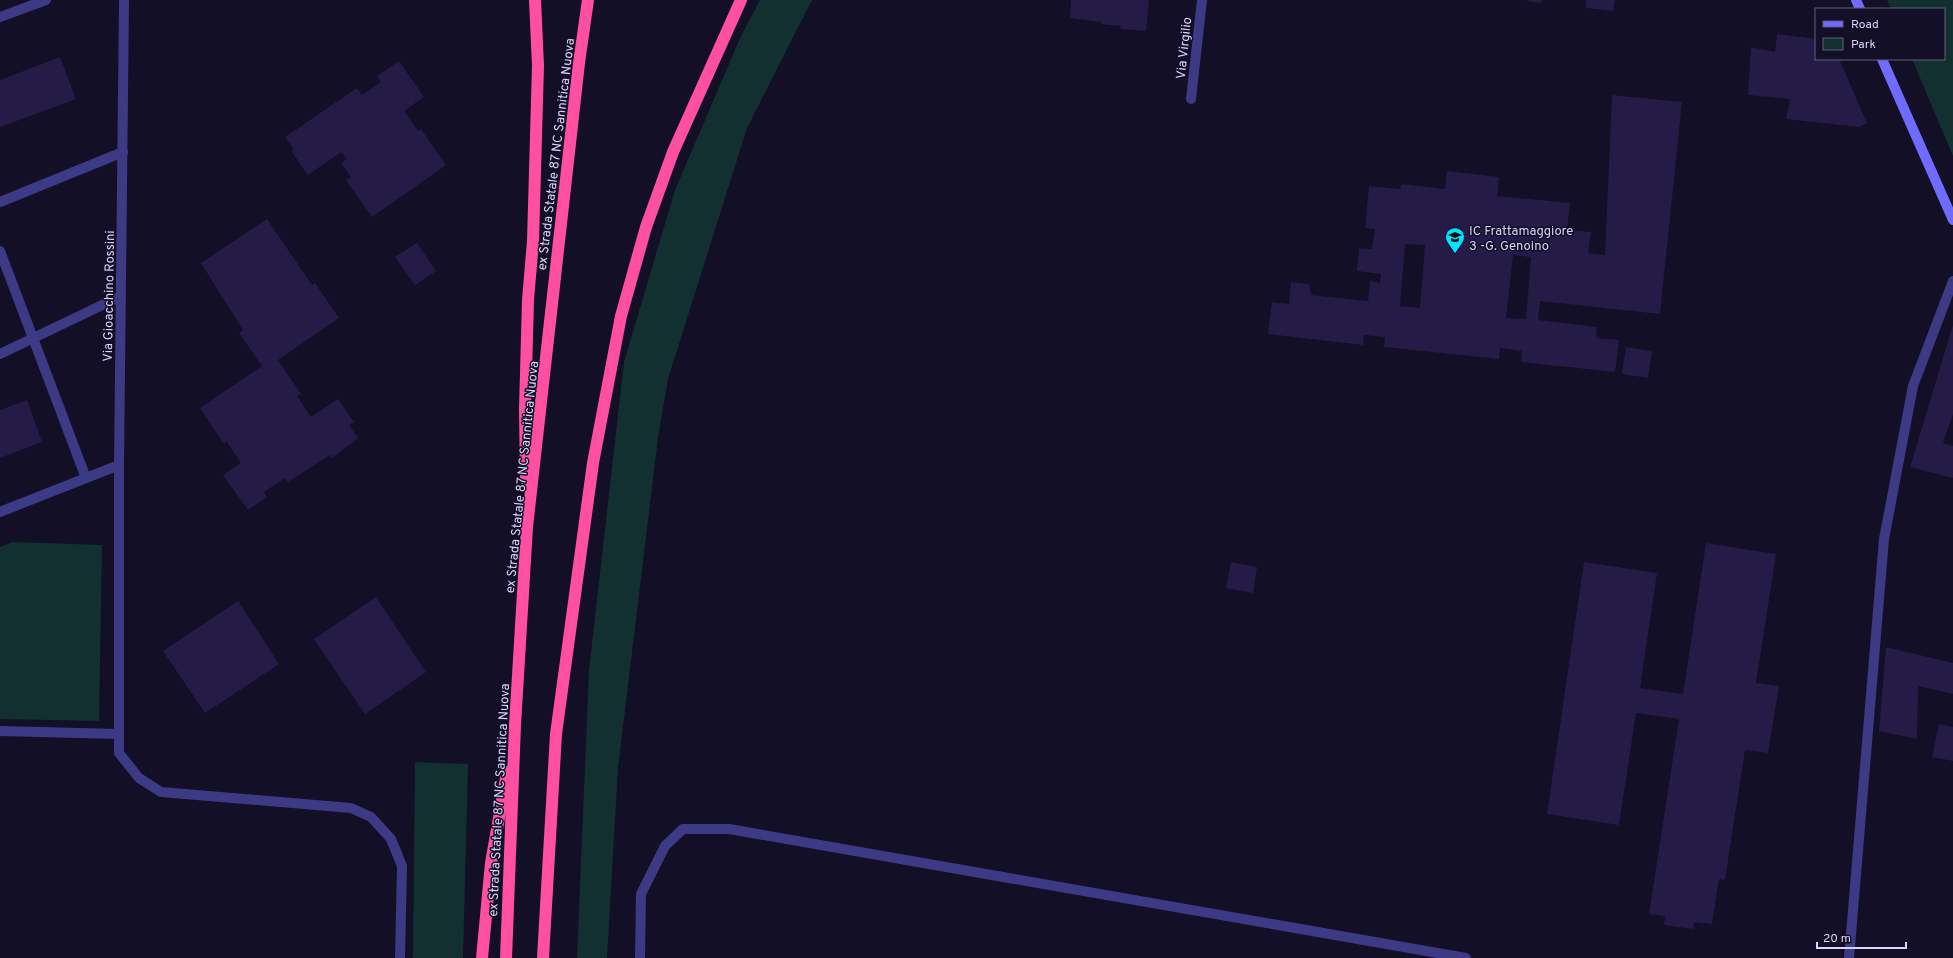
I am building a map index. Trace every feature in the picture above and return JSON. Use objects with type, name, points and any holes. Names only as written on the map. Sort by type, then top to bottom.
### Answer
[{"type":"highway","points":[[527,528],[525,409],[528,300],[533,241],[538,66],[535,0]]},
{"type":"highway","name":"ex Strada Statale 87 NC Sannitica Nuova","points":[[506,958],[515,725],[527,528],[579,63],[588,0]]},
{"type":"highway","points":[[543,958],[556,734],[593,463],[620,316],[646,227],[673,152],[741,0]]},
{"type":"highway","points":[[482,958],[491,863],[515,725]]},
{"type":"highway","points":[[544,936],[547,958]]},
{"type":"street","points":[[0,17],[46,0]]},
{"type":"street","name":"Via Gioacchino Rossini","points":[[124,0],[119,465],[119,752],[139,778],[161,792],[350,808],[371,817],[391,839],[402,866],[400,958]]},
{"type":"street","name":"Via Virgilio","points":[[1191,99],[1202,0]]},
{"type":"street","points":[[1882,60],[1953,220]]},
{"type":"street","points":[[0,202],[122,152]]},
{"type":"street","points":[[0,251],[86,478]]},
{"type":"street","points":[[1849,958],[1884,539],[1913,386],[1953,282]]},
{"type":"street","points":[[0,354],[121,296]]},
{"type":"street","points":[[0,512],[119,465]]},
{"type":"street","points":[[0,731],[119,734]]},
{"type":"street","points":[[640,958],[641,894],[665,846],[683,829],[729,829],[1466,958]]},
{"type":"green space","points":[[760,0],[812,0],[747,128],[668,379],[658,438],[618,768],[607,958],[577,958],[589,670],[624,362],[675,190],[741,36]]},
{"type":"green space","points":[[1887,0],[1953,0],[1953,156],[1912,60],[1945,60],[1945,8],[1891,8]]},
{"type":"green space","points":[[13,542],[102,545],[99,721],[0,719],[0,547]]},
{"type":"green space","points":[[415,762],[468,764],[463,958],[413,958]]},
{"type":"building","points":[[1071,0],[1149,0],[1146,31],[1121,29],[1120,26],[1070,18]]},
{"type":"building","points":[[1527,0],[1542,0],[1541,3]]},
{"type":"building","points":[[1586,0],[1615,0],[1613,11],[1586,8]]},
{"type":"building","points":[[1777,34],[1815,39],[1815,60],[1839,60],[1867,123],[1859,127],[1786,119],[1790,99],[1748,95],[1751,47],[1775,52]]},
{"type":"building","points":[[60,57],[76,99],[0,127],[0,80]]},
{"type":"building","points":[[399,61],[424,97],[404,111],[418,131],[421,129],[446,165],[372,217],[346,180],[351,177],[341,163],[347,159],[341,152],[308,175],[291,151],[294,149],[285,137],[357,88],[362,95],[381,82],[377,76]]},
{"type":"building","points":[[1612,95],[1682,102],[1660,314],[1540,301],[1538,320],[1597,327],[1596,338],[1619,340],[1615,372],[1521,362],[1522,351],[1500,348],[1499,359],[1384,347],[1385,337],[1364,335],[1363,345],[1268,334],[1272,302],[1289,304],[1291,282],[1309,284],[1311,295],[1368,301],[1370,281],[1380,283],[1381,274],[1357,271],[1359,248],[1372,249],[1375,229],[1365,228],[1369,186],[1400,189],[1401,184],[1445,189],[1447,171],[1499,177],[1497,196],[1570,203],[1567,230],[1591,232],[1588,253],[1605,255]],"holes":[[[1405,244],[1425,245],[1420,308],[1400,306]],[[1513,255],[1531,257],[1526,319],[1506,318]]]},
{"type":"building","points":[[267,219],[312,285],[315,283],[339,318],[278,360],[301,394],[297,396],[311,417],[338,399],[354,422],[349,425],[358,438],[332,458],[330,455],[288,482],[285,478],[264,492],[267,497],[248,510],[223,475],[241,463],[226,441],[224,444],[200,408],[262,366],[239,333],[243,330],[201,263]]},
{"type":"building","points":[[417,243],[436,271],[415,285],[395,257]]},
{"type":"building","points":[[1953,325],[1953,414],[1943,443],[1953,446],[1953,478],[1910,467]]},
{"type":"building","points":[[1626,347],[1652,351],[1648,378],[1622,374]]},
{"type":"building","points":[[27,400],[42,442],[0,458],[0,410]]},
{"type":"building","points":[[1706,543],[1776,554],[1756,683],[1779,686],[1768,753],[1745,750],[1725,880],[1719,879],[1712,924],[1694,922],[1693,929],[1664,925],[1665,916],[1649,914],[1679,719],[1636,713],[1619,825],[1547,814],[1584,562],[1657,573],[1640,688],[1683,694]]},
{"type":"building","points":[[1231,562],[1257,567],[1253,593],[1226,588]]},
{"type":"building","points":[[376,597],[426,672],[365,714],[314,639]]},
{"type":"building","points":[[238,601],[279,664],[205,713],[163,651]]},
{"type":"building","points":[[1886,647],[1953,663],[1953,694],[1918,686],[1917,739],[1879,731]]},
{"type":"building","points":[[1939,724],[1953,727],[1953,761],[1932,757]]},
{"type":"place","name":"IC Frattamaggiore 3 -G. Genoino","points":[[1455,254]]}]
